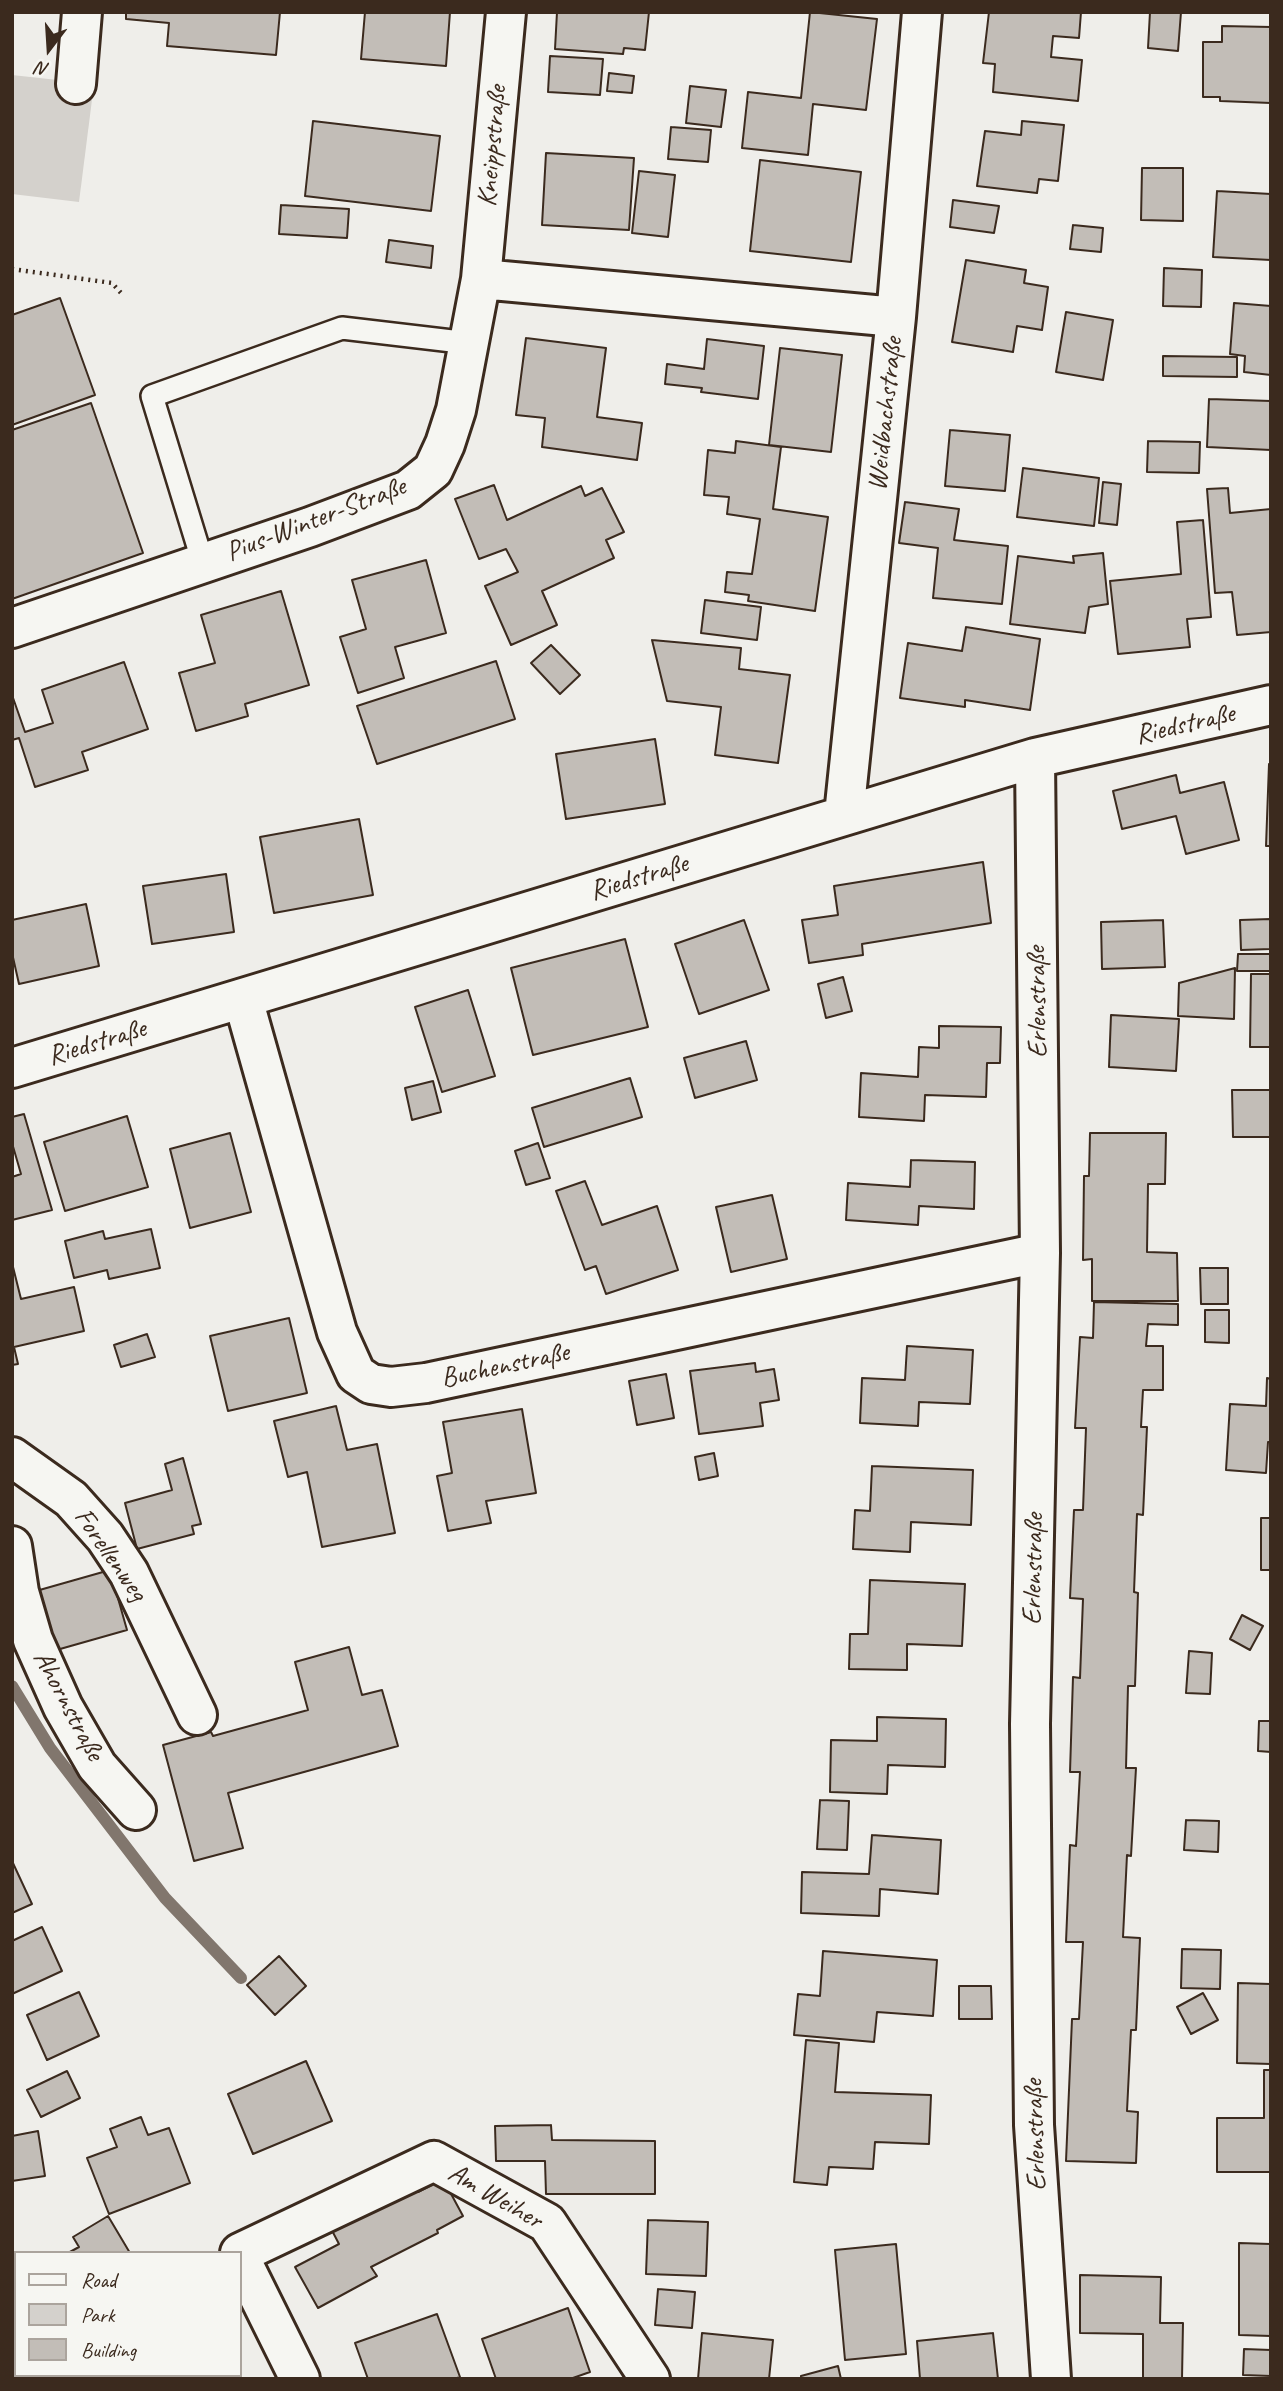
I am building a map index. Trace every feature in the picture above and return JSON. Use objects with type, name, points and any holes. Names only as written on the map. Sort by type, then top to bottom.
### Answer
[{"type":"street","points":[[76,84],[82,12]]},
{"type":"street","name":"Kneippstraße","points":[[481,279],[506,12]]},
{"type":"street","name":"Weidbachstraße","points":[[844,816],[896,317],[922,12]]},
{"type":"street","points":[[481,279],[896,317]]},
{"type":"street","name":"Pius-Winter-Straße","points":[[12,628],[310,527],[408,490],[433,470],[446,444],[456,410],[481,279]]},
{"type":"street","name":"Riedstraße","points":[[12,1068],[1035,758],[1271,705]]},
{"type":"street","name":"Erlenstraße","points":[[1035,758],[1041,1253],[1031,1724],[1033,2070],[1034,2125],[1051,2379]]},
{"type":"street","name":"Buchenstraße","points":[[243,999],[337,1332],[356,1374],[371,1384],[391,1387],[426,1383],[1041,1253]]},
{"type":"street","name":"Forellenweg","points":[[12,1457],[71,1499],[105,1537],[129,1573],[198,1715]]},
{"type":"street","name":"Ahornstraße","points":[[12,1546],[16,1594],[63,1707],[97,1766],[135,1810]]},
{"type":"street","name":"Am Weiher","points":[[242,2254],[433,2161],[547,2223],[650,2379]]},
{"type":"street","name":"Am Weiher","points":[[242,2259],[300,2379]]},
{"type":"lane","points":[[203,563],[152,396],[342,328],[469,343]]},
{"type":"path","points":[[12,269],[112,283],[122,294]]},
{"type":"green space","points":[[12,75],[94,84],[79,202],[12,194]]},
{"type":"building","points":[[126,12],[280,12],[276,55],[167,46],[169,23],[126,19]]},
{"type":"building","points":[[365,12],[450,12],[446,66],[361,59]]},
{"type":"building","points":[[557,12],[649,12],[645,50],[624,48],[623,54],[555,49]]},
{"type":"building","points":[[810,12],[877,19],[866,110],[813,104],[808,155],[742,148],[748,92],[801,98]]},
{"type":"building","points":[[989,12],[1081,12],[1079,38],[1053,36],[1051,57],[1082,60],[1078,101],[993,92],[995,64],[983,63]]},
{"type":"building","points":[[1150,12],[1181,12],[1178,51],[1148,48]]},
{"type":"building","points":[[1222,26],[1271,27],[1271,103],[1220,101],[1220,97],[1203,97],[1203,42],[1222,42]]},
{"type":"building","points":[[550,56],[603,59],[600,95],[548,92]]},
{"type":"building","points":[[609,73],[634,76],[632,93],[607,91]]},
{"type":"building","points":[[690,86],[726,90],[721,127],[686,123]]},
{"type":"building","points":[[313,121],[440,136],[431,211],[305,196]]},
{"type":"building","points":[[1022,121],[1064,125],[1058,181],[1039,179],[1037,193],[977,186],[985,131],[1021,135]]},
{"type":"building","points":[[671,127],[711,130],[708,162],[668,159]]},
{"type":"building","points":[[546,153],[634,158],[629,230],[542,225]]},
{"type":"building","points":[[760,160],[861,172],[851,262],[750,251]]},
{"type":"building","points":[[1142,168],[1183,168],[1183,221],[1141,220]]},
{"type":"building","points":[[639,171],[675,175],[668,237],[632,233]]},
{"type":"building","points":[[1217,191],[1271,194],[1271,260],[1213,257]]},
{"type":"building","points":[[953,200],[999,206],[994,233],[950,227]]},
{"type":"building","points":[[281,205],[349,209],[347,238],[279,234]]},
{"type":"building","points":[[1073,225],[1103,228],[1101,252],[1070,249]]},
{"type":"building","points":[[389,240],[433,246],[431,268],[386,262]]},
{"type":"building","points":[[966,260],[1026,270],[1024,283],[1048,287],[1042,330],[1017,326],[1013,352],[952,342]]},
{"type":"building","points":[[1164,268],[1202,270],[1201,307],[1163,306]]},
{"type":"building","points":[[60,298],[95,395],[12,425],[12,315]]},
{"type":"building","points":[[1234,303],[1271,306],[1271,375],[1244,372],[1245,356],[1230,354]]},
{"type":"building","points":[[1066,312],[1113,320],[1103,380],[1056,372]]},
{"type":"building","points":[[526,338],[606,348],[597,417],[642,423],[637,460],[542,447],[545,418],[516,415]]},
{"type":"building","points":[[707,339],[764,346],[758,399],[701,392],[702,388],[665,384],[667,364],[704,369]]},
{"type":"building","points":[[780,348],[842,355],[831,452],[769,445]]},
{"type":"building","points":[[1163,356],[1237,357],[1237,377],[1163,376]]},
{"type":"building","points":[[1209,399],[1271,401],[1271,450],[1207,447]]},
{"type":"building","points":[[91,403],[143,553],[12,599],[12,430]]},
{"type":"building","points":[[950,430],[1010,435],[1005,491],[945,486]]},
{"type":"building","points":[[736,441],[781,447],[773,509],[828,517],[815,611],[748,601],[749,595],[725,592],[727,572],[752,574],[760,519],[727,514],[729,497],[704,495],[708,450],[735,453]]},
{"type":"building","points":[[1148,441],[1200,442],[1199,473],[1147,472]]},
{"type":"building","points":[[1023,468],[1099,478],[1094,526],[1017,517]]},
{"type":"building","points":[[1103,482],[1121,484],[1117,525],[1099,523]]},
{"type":"building","points":[[494,485],[507,520],[581,486],[585,496],[602,488],[624,532],[606,540],[614,558],[542,591],[557,625],[511,645],[485,586],[518,572],[506,549],[479,559],[455,499]]},
{"type":"building","points":[[1228,488],[1230,513],[1271,509],[1271,632],[1237,635],[1232,592],[1215,593],[1207,489]]},
{"type":"building","points":[[905,502],[959,509],[954,540],[1008,546],[1002,604],[933,598],[938,548],[899,543]]},
{"type":"building","points":[[1203,520],[1211,617],[1187,619],[1190,647],[1118,654],[1110,581],[1181,574],[1177,522]]},
{"type":"building","points":[[1103,553],[1108,604],[1089,607],[1085,633],[1010,624],[1018,556],[1074,563],[1073,556]]},
{"type":"building","points":[[426,560],[446,633],[395,647],[404,678],[358,693],[340,637],[366,629],[352,580]]},
{"type":"building","points":[[281,591],[309,685],[245,704],[248,716],[196,731],[179,673],[215,663],[201,615]]},
{"type":"building","points":[[705,600],[761,607],[757,640],[701,633]]},
{"type":"building","points":[[966,627],[1040,639],[1030,710],[965,700],[965,707],[900,698],[908,643],[962,651]]},
{"type":"building","points":[[652,640],[741,648],[739,669],[790,675],[778,763],[715,755],[721,707],[667,701]]},
{"type":"building","points":[[551,645],[580,675],[560,694],[531,663]]},
{"type":"building","points":[[496,661],[515,719],[377,764],[357,706]]},
{"type":"building","points":[[124,662],[148,729],[82,752],[88,770],[35,787],[19,738],[12,740],[12,695],[25,732],[53,723],[42,690]]},
{"type":"building","points":[[655,739],[665,804],[566,819],[556,754]]},
{"type":"building","points":[[1269,764],[1271,846],[1266,846]]},
{"type":"building","points":[[1176,775],[1180,793],[1224,782],[1239,840],[1186,854],[1176,816],[1122,829],[1113,791]]},
{"type":"building","points":[[359,819],[373,895],[274,913],[260,837]]},
{"type":"building","points":[[983,862],[991,923],[862,944],[863,955],[809,963],[802,920],[838,915],[834,886]]},
{"type":"building","points":[[226,874],[234,932],[152,944],[143,886]]},
{"type":"building","points":[[86,904],[99,966],[19,984],[12,953],[12,920]]},
{"type":"building","points":[[1271,919],[1271,949],[1241,950],[1240,920]]},
{"type":"building","points":[[744,920],[769,990],[699,1014],[675,944]]},
{"type":"building","points":[[1163,920],[1165,967],[1102,969],[1101,922]]},
{"type":"building","points":[[625,939],[648,1027],[533,1055],[511,968]]},
{"type":"building","points":[[1238,954],[1271,954],[1271,971],[1237,971]]},
{"type":"building","points":[[1235,968],[1234,1019],[1178,1016],[1179,983]]},
{"type":"building","points":[[1251,974],[1271,974],[1271,1047],[1250,1047]]},
{"type":"building","points":[[843,977],[852,1011],[826,1018],[818,984]]},
{"type":"building","points":[[468,990],[495,1076],[442,1092],[415,1007]]},
{"type":"building","points":[[1111,1015],[1179,1019],[1176,1071],[1109,1067]]},
{"type":"building","points":[[939,1026],[1001,1027],[1000,1063],[987,1063],[986,1097],[925,1095],[924,1121],[859,1117],[861,1073],[918,1077],[919,1047],[939,1048]]},
{"type":"building","points":[[746,1041],[757,1080],[695,1098],[684,1058]]},
{"type":"building","points":[[630,1078],[642,1117],[544,1147],[532,1108]]},
{"type":"building","points":[[433,1081],[441,1112],[412,1120],[405,1088]]},
{"type":"building","points":[[1232,1090],[1271,1090],[1271,1137],[1233,1137]]},
{"type":"building","points":[[24,1114],[52,1210],[12,1220],[12,1177],[21,1174],[12,1143],[12,1117]]},
{"type":"building","points":[[127,1116],[148,1187],[65,1211],[44,1142]]},
{"type":"building","points":[[230,1133],[251,1212],[190,1228],[170,1149]]},
{"type":"building","points":[[1090,1133],[1166,1133],[1165,1184],[1148,1184],[1147,1252],[1177,1253],[1178,1301],[1092,1301],[1092,1259],[1083,1260],[1084,1176],[1089,1176]]},
{"type":"building","points":[[538,1143],[550,1178],[526,1185],[515,1151]]},
{"type":"building","points":[[911,1160],[975,1162],[974,1209],[919,1206],[918,1225],[846,1220],[848,1183],[910,1187]]},
{"type":"building","points":[[585,1181],[602,1225],[657,1206],[678,1270],[606,1294],[596,1266],[585,1270],[556,1191]]},
{"type":"building","points":[[772,1195],[787,1259],[731,1272],[716,1207]]},
{"type":"building","points":[[151,1229],[160,1268],[109,1279],[107,1270],[74,1278],[65,1241],[103,1231],[105,1239]]},
{"type":"building","points":[[12,1263],[21,1299],[74,1287],[84,1331],[14,1347],[18,1364],[12,1365]]},
{"type":"building","points":[[1200,1268],[1228,1268],[1228,1304],[1201,1304]]},
{"type":"building","points":[[1094,1302],[1178,1304],[1178,1325],[1148,1324],[1146,1346],[1163,1346],[1163,1390],[1143,1390],[1141,1427],[1147,1427],[1143,1515],[1137,1514],[1135,1686],[1128,1686],[1126,1768],[1136,1768],[1131,1856],[1127,1855],[1123,1937],[1140,1938],[1136,2030],[1131,2030],[1127,2111],[1138,2112],[1136,2163],[1066,2161],[1072,2019],[1079,2019],[1083,1942],[1066,1942],[1070,1845],[1076,1846],[1080,1772],[1070,1772],[1073,1677],[1080,1678],[1083,1599],[1070,1598],[1074,1510],[1083,1510],[1086,1428],[1075,1428],[1080,1337],[1093,1338]]},
{"type":"building","points":[[1205,1310],[1229,1310],[1229,1343],[1205,1342]]},
{"type":"building","points":[[289,1318],[307,1393],[228,1411],[210,1336]]},
{"type":"building","points":[[147,1334],[155,1357],[121,1367],[114,1345]]},
{"type":"building","points":[[907,1346],[973,1350],[970,1404],[919,1402],[918,1426],[860,1423],[862,1378],[905,1380]]},
{"type":"building","points":[[755,1363],[756,1372],[774,1369],[779,1400],[760,1403],[763,1426],[699,1434],[690,1371]]},
{"type":"building","points":[[666,1374],[674,1418],[637,1425],[629,1381]]},
{"type":"building","points":[[1267,1378],[1271,1379],[1271,1442],[1268,1442],[1266,1473],[1226,1470],[1230,1404],[1266,1406]]},
{"type":"building","points":[[336,1406],[347,1450],[377,1444],[395,1533],[322,1547],[307,1472],[288,1477],[274,1421]]},
{"type":"building","points":[[522,1409],[536,1493],[486,1501],[491,1523],[448,1531],[437,1476],[452,1473],[443,1422]]},
{"type":"building","points":[[714,1453],[718,1476],[699,1480],[695,1457]]},
{"type":"building","points":[[183,1458],[201,1524],[192,1526],[194,1534],[137,1549],[125,1503],[172,1490],[165,1464]]},
{"type":"building","points":[[872,1466],[973,1470],[971,1525],[911,1522],[910,1552],[853,1549],[855,1510],[870,1511]]},
{"type":"building","points":[[1261,1518],[1271,1518],[1271,1570],[1261,1570]]},
{"type":"building","points":[[110,1570],[127,1630],[53,1651],[36,1591]]},
{"type":"building","points":[[870,1580],[965,1584],[962,1646],[907,1644],[907,1670],[849,1669],[850,1634],[868,1634]]},
{"type":"building","points":[[1242,1615],[1263,1626],[1250,1650],[1230,1639]]},
{"type":"building","points":[[349,1647],[362,1695],[382,1690],[398,1746],[228,1793],[243,1848],[194,1861],[163,1745],[211,1732],[213,1736],[308,1710],[295,1662]]},
{"type":"building","points":[[1189,1651],[1212,1653],[1210,1694],[1186,1693]]},
{"type":"building","points":[[877,1717],[946,1719],[945,1767],[888,1765],[887,1794],[830,1792],[831,1740],[877,1741]]},
{"type":"building","points":[[1259,1721],[1271,1721],[1271,1752],[1258,1751]]},
{"type":"building","points":[[820,1800],[849,1801],[847,1850],[817,1849]]},
{"type":"building","points":[[1186,1820],[1219,1821],[1218,1852],[1184,1850]]},
{"type":"building","points":[[872,1835],[941,1840],[938,1894],[880,1889],[879,1916],[801,1913],[802,1872],[869,1874]]},
{"type":"building","points":[[12,1861],[32,1904],[12,1913]]},
{"type":"building","points":[[42,1927],[62,1971],[12,1994],[12,1941]]},
{"type":"building","points":[[1182,1949],[1221,1950],[1220,1989],[1181,1988]]},
{"type":"building","points":[[823,1951],[937,1960],[933,2016],[877,2012],[874,2042],[794,2035],[798,1994],[820,1996]]},
{"type":"building","points":[[279,1956],[306,1986],[275,2015],[247,1985]]},
{"type":"building","points":[[1238,1983],[1271,1984],[1271,2064],[1237,2063]]},
{"type":"building","points":[[959,1986],[991,1986],[992,2019],[959,2019]]},
{"type":"building","points":[[79,1992],[99,2036],[47,2060],[27,2015]]},
{"type":"building","points":[[1203,1993],[1218,2020],[1191,2034],[1177,2007]]},
{"type":"building","points":[[806,2040],[839,2043],[835,2092],[931,2095],[929,2144],[875,2142],[873,2169],[829,2167],[827,2185],[794,2182]]},
{"type":"building","points":[[306,2061],[332,2121],[253,2154],[228,2094]]},
{"type":"building","points":[[1264,2070],[1271,2070],[1271,2172],[1217,2172],[1217,2118],[1264,2118]]},
{"type":"building","points":[[67,2071],[80,2098],[41,2117],[27,2090]]},
{"type":"building","points":[[141,2117],[148,2135],[169,2128],[190,2183],[109,2214],[87,2158],[117,2147],[110,2129]]},
{"type":"building","points":[[551,2125],[552,2140],[655,2141],[655,2194],[546,2194],[545,2161],[496,2161],[495,2126]]},
{"type":"building","points":[[38,2131],[45,2176],[12,2181],[12,2136]]},
{"type":"building","points":[[410,2177],[418,2192],[443,2179],[463,2216],[437,2230],[438,2233],[371,2267],[377,2276],[318,2308],[295,2267],[339,2244],[326,2219]]},
{"type":"building","points":[[108,2216],[129,2251],[72,2251],[79,2247],[73,2237]]},
{"type":"building","points":[[648,2220],[708,2222],[706,2276],[646,2274]]},
{"type":"building","points":[[1239,2243],[1271,2244],[1271,2336],[1239,2335]]},
{"type":"building","points":[[896,2244],[906,2354],[845,2360],[835,2250]]},
{"type":"building","points":[[1080,2275],[1161,2277],[1160,2323],[1183,2323],[1182,2379],[1143,2379],[1143,2334],[1080,2333]]},
{"type":"building","points":[[658,2289],[695,2292],[692,2328],[655,2325]]},
{"type":"building","points":[[568,2308],[590,2372],[570,2379],[496,2379],[482,2339]]},
{"type":"building","points":[[437,2314],[460,2377],[368,2379],[355,2343]]},
{"type":"building","points":[[702,2333],[773,2340],[769,2379],[698,2379]]},
{"type":"building","points":[[993,2333],[998,2379],[920,2379],[917,2341]]},
{"type":"building","points":[[12,2338],[14,2377],[103,2377],[103,2379],[12,2379]]},
{"type":"building","points":[[1244,2349],[1271,2350],[1271,2376],[1243,2375]]},
{"type":"building","points":[[838,2366],[841,2379],[801,2379],[801,2376]]},
{"type":"building","points":[[148,2377],[222,2379],[149,2379]]},
{"type":"waterway","points":[[12,1686],[50,1748],[165,1898],[241,1978]]}]
